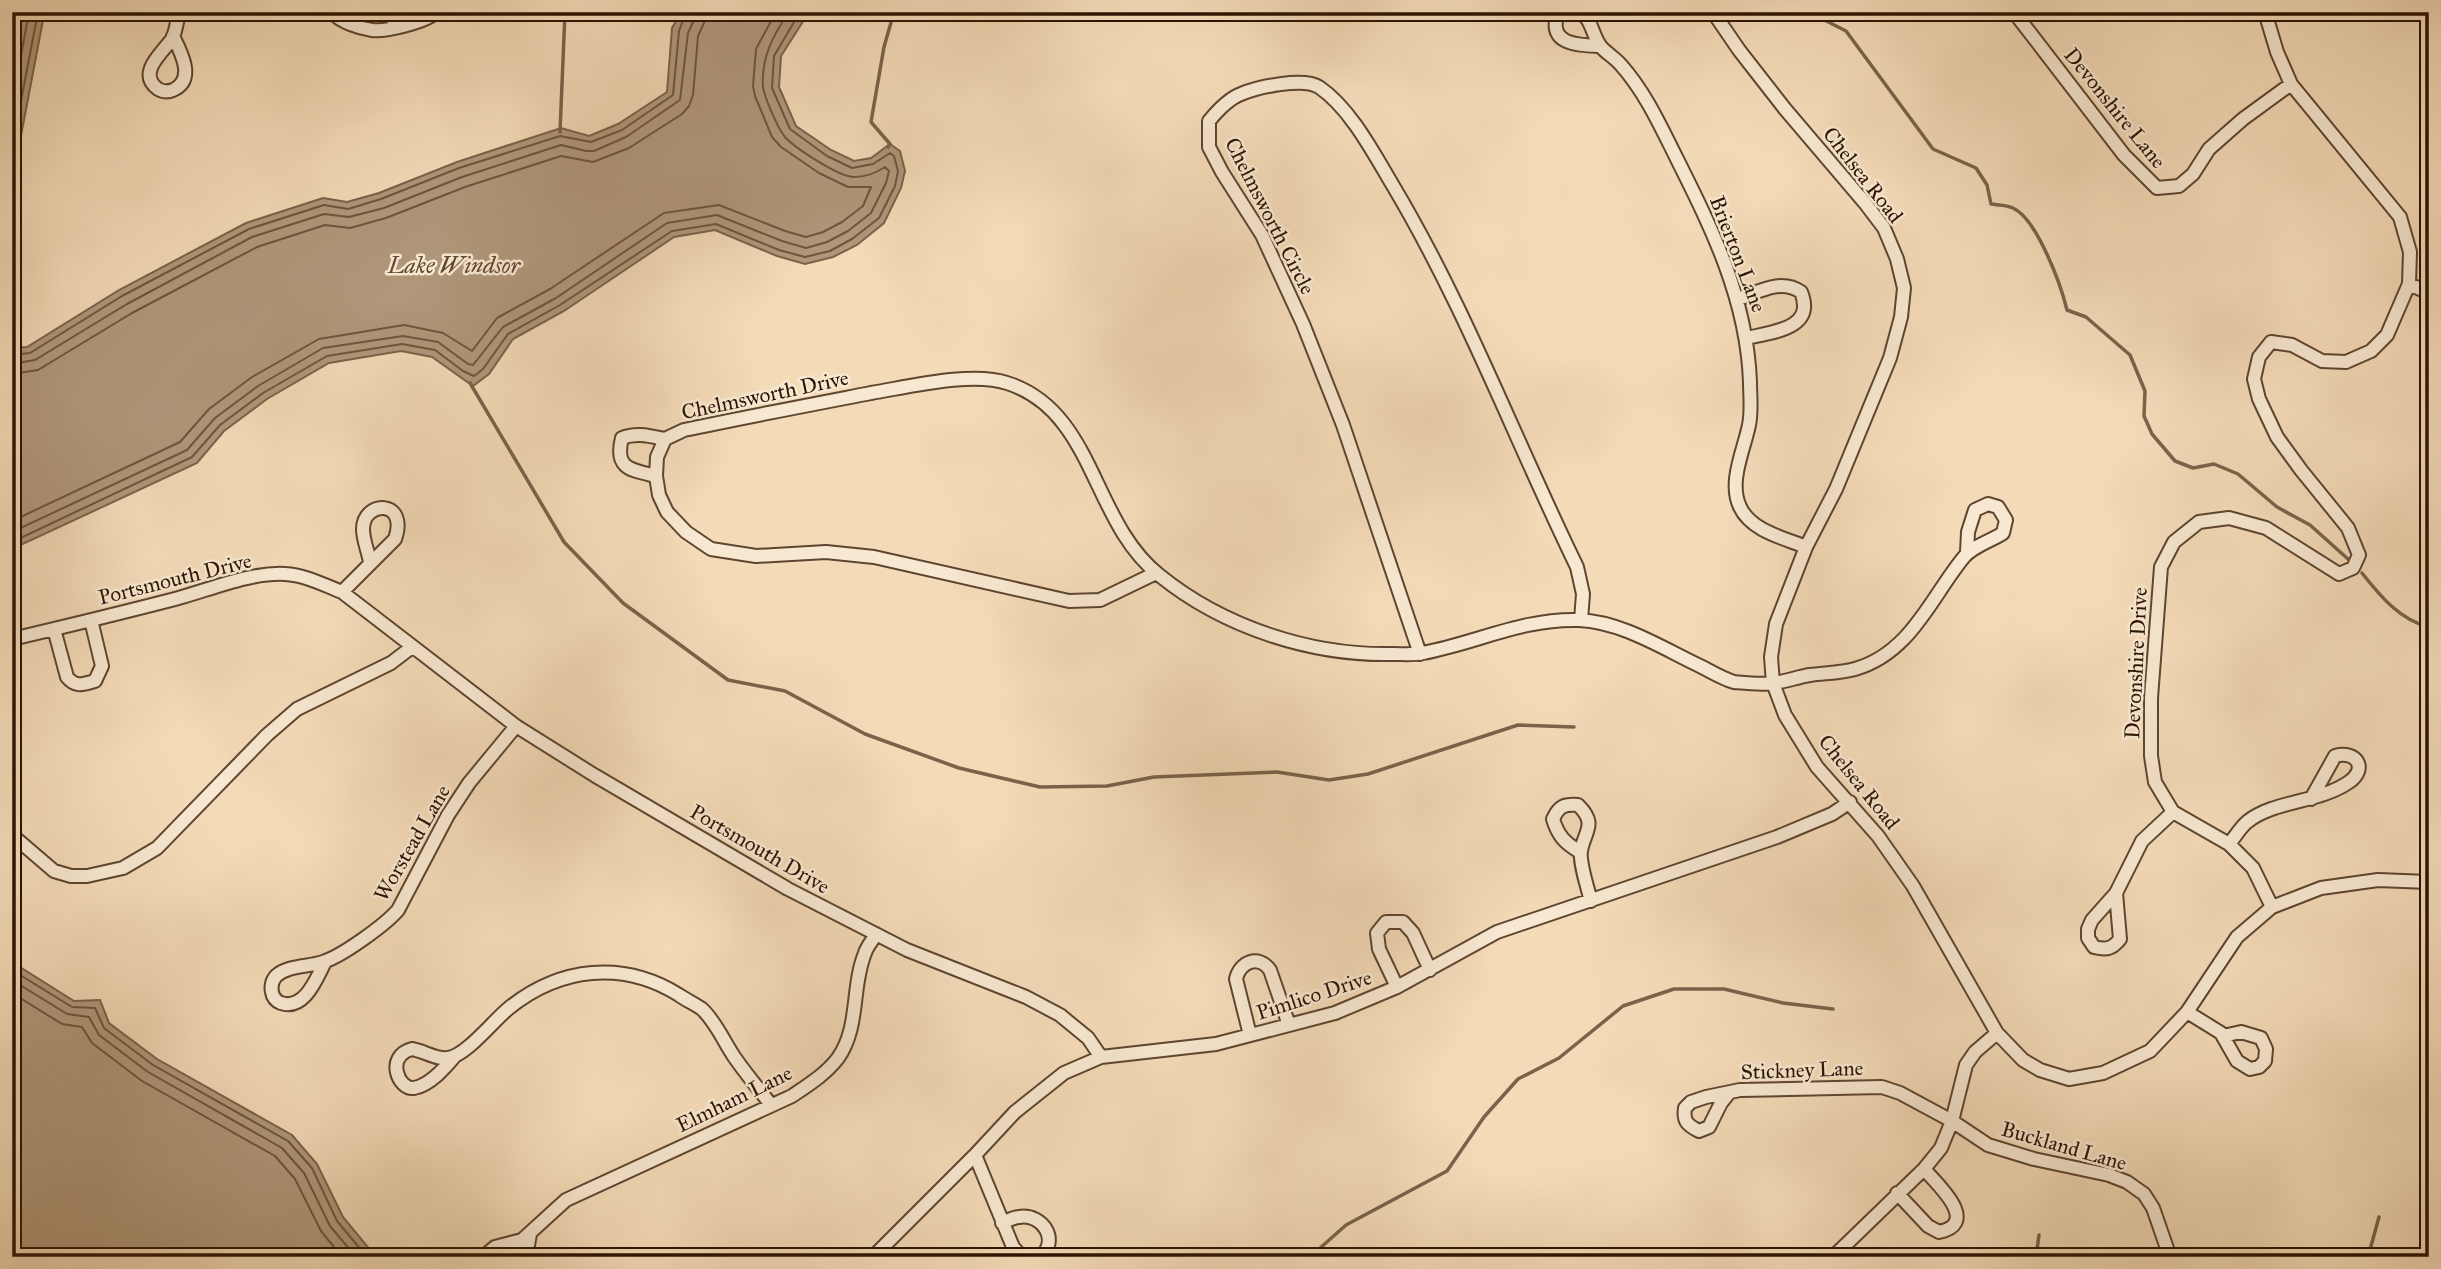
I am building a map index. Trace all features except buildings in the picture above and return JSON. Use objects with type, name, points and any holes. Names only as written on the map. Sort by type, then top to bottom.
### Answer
[{"type":"street","points":[[173,36],[179,12]]},
{"type":"street","points":[[332,12],[338,19],[374,31],[424,20],[436,12]]},
{"type":"street","points":[[393,27],[399,12]]},
{"type":"street","points":[[1558,12],[1554,23],[1563,40],[1572,45],[1600,46]]},
{"type":"street","name":"Brierton Lane","points":[[1580,12],[1592,27],[1600,46],[1621,65],[1651,106],[1700,206],[1738,299],[1747,338],[1750,421],[1734,490],[1740,509],[1753,523],[1806,547]]},
{"type":"street","name":"Chelsea Road","points":[[1713,12],[1785,109],[1884,228],[1897,259],[1904,288],[1901,317],[1890,358],[1836,489],[1806,547],[1776,624],[1771,657],[1773,683],[1785,715],[1817,767],[1878,836],[1913,886],[1997,1033],[2023,1060],[2040,1070],[2069,1079],[2103,1073],[2150,1051],[2187,1012],[2237,937],[2272,907],[2321,888],[2378,880],[2429,882]]},
{"type":"street","name":"Devonshire Lane","points":[[2014,12],[2123,155],[2157,188],[2179,187],[2193,174],[2209,149],[2243,119],[2291,84]]},
{"type":"street","name":"Devonshire Drive","points":[[2173,813],[2155,782],[2151,756],[2153,656],[2161,567],[2174,542],[2199,522],[2230,518],[2266,528],[2339,574],[2353,568],[2359,555],[2348,528],[2277,437],[2259,399],[2254,379],[2259,357],[2271,342],[2292,345],[2322,361],[2346,362],[2371,351],[2387,335],[2409,284],[2410,252],[2400,217],[2291,84],[2277,52],[2265,12]]},
{"type":"street","name":"Chelmsworth Circle","points":[[1420,654],[1343,425],[1303,324],[1262,235],[1209,147],[1209,121],[1221,106],[1241,94],[1290,82],[1316,85],[1337,103],[1371,149],[1446,282],[1577,567],[1583,594],[1581,620]]},
{"type":"street","points":[[2409,284],[2429,293]]},
{"type":"street","points":[[1738,299],[1786,285],[1801,292],[1804,301],[1805,309],[1795,324],[1747,338]]},
{"type":"street","name":"Chelmsworth Drive","points":[[1156,573],[1100,600],[1069,601],[874,557],[826,552],[755,555],[711,549],[686,532],[667,512],[659,495],[657,457],[665,439],[690,429],[928,383],[971,379],[1004,381],[1031,393],[1056,412],[1073,436],[1116,523],[1133,548],[1156,573],[1199,604],[1235,621],[1273,635],[1363,655],[1420,654],[1514,627],[1581,620],[1615,626],[1732,681],[1773,683],[1856,668],[1887,653],[1913,631],[1967,552]]},
{"type":"street","points":[[656,476],[630,470],[623,465],[619,447],[622,439],[637,434],[665,439]]},
{"type":"street","points":[[342,592],[370,562]]},
{"type":"street","name":"Portsmouth Drive","points":[[12,639],[263,576],[285,574],[312,580],[342,592],[516,726],[594,775],[788,889],[907,950],[1026,997],[1060,1015],[1088,1038],[1101,1057]]},
{"type":"street","points":[[54,629],[67,677],[72,683],[79,685],[95,681],[102,666],[91,620]]},
{"type":"street","points":[[12,835],[54,871],[71,876],[87,876],[123,868],[157,848],[267,735],[297,709],[391,663],[412,647]]},
{"type":"street","name":"Worstead Lane","points":[[325,962],[377,929],[398,910],[448,815],[469,783],[516,726]]},
{"type":"street","points":[[2230,844],[2245,824],[2260,814],[2311,799]]},
{"type":"street","name":"Pimlico Drive","points":[[873,1257],[1015,1112],[1064,1073],[1101,1057],[1216,1044],[1335,1013],[1397,987],[1497,932],[1777,837],[1832,814],[1850,802]]},
{"type":"street","points":[[2116,893],[2141,841],[2173,813],[2230,844],[2253,868],[2272,907]]},
{"type":"street","points":[[1580,852],[1591,901]]},
{"type":"street","points":[[1397,987],[1379,949],[1377,933],[1385,922],[1403,922],[1413,933],[1430,970]]},
{"type":"street","name":"Elmham Lane","points":[[487,1257],[495,1247],[522,1241],[566,1200],[792,1096],[825,1072],[846,1044],[854,1018],[865,953],[876,934]]},
{"type":"street","points":[[1250,1035],[1236,979],[1238,970],[1248,962],[1258,960],[1265,963],[1270,970],[1289,1025]]},
{"type":"street","points":[[454,1056],[481,1036],[509,1008],[534,991],[564,977],[590,973],[624,973],[663,985],[702,1010],[771,1105]]},
{"type":"street","points":[[2187,1012],[2223,1036]]},
{"type":"street","points":[[1833,1257],[1924,1169],[1941,1148],[1952,1121],[1966,1065],[1975,1052],[1997,1033]]},
{"type":"street","name":"Stickney Lane","points":[[1729,1093],[1881,1087],[1900,1093],[1952,1121]]},
{"type":"street","name":"Buckland Lane","points":[[1952,1121],[1987,1145],[2034,1159],[2109,1175],[2127,1182],[2144,1194],[2153,1208],[2170,1257]]},
{"type":"street","points":[[975,1155],[1013,1247],[1022,1257]]},
{"type":"street","points":[[1897,1193],[1928,1226],[1940,1232],[1950,1230],[1956,1223],[1957,1213],[1953,1202],[1924,1169]]},
{"type":"street","points":[[1003,1223],[1020,1216],[1044,1223],[1049,1236],[1048,1248],[1040,1257]]},
{"type":"street","points":[[526,1257],[530,1234]]},
{"type":"water","points":[[12,12],[44,12],[44,15],[12,183]]},
{"type":"water","name":"Lake Windsor","points":[[681,12],[809,12],[781,56],[779,87],[796,126],[831,150],[854,161],[871,158],[890,144],[900,151],[905,171],[901,188],[884,223],[857,245],[833,257],[805,264],[777,256],[715,230],[674,237],[564,311],[513,339],[489,374],[473,386],[432,357],[401,351],[329,363],[267,399],[224,431],[197,463],[12,549],[12,348],[27,347],[119,290],[246,223],[323,198],[347,202],[379,193],[457,162],[561,128],[589,136],[618,124],[667,92],[672,28]]},
{"type":"water","points":[[12,962],[74,1001],[100,1000],[109,1023],[157,1059],[292,1135],[317,1164],[343,1217],[376,1257],[12,1257]]},
{"type":"waterway","points":[[560,132],[565,12]]},
{"type":"waterway","points":[[888,147],[890,144],[871,122],[884,47],[894,12]]},
{"type":"waterway","points":[[1809,12],[1846,31],[1933,149],[1976,168],[1987,185],[1991,204],[2013,208],[2031,225],[2054,270],[2067,310],[2086,317],[2130,355],[2145,391],[2144,416],[2152,434],[2175,461],[2193,468],[2214,464],[2238,474],[2277,507],[2310,525],[2348,559]]},
{"type":"waterway","points":[[470,383],[564,542],[623,603],[728,680],[785,691],[865,734],[959,768],[1040,787],[1107,786],[1154,777],[1277,772],[1329,780],[1368,774],[1518,725],[1574,727]]},
{"type":"waterway","points":[[2362,573],[2400,613],[2429,627]]},
{"type":"waterway","points":[[1310,1257],[1346,1225],[1447,1171],[1484,1117],[1518,1079],[1559,1058],[1623,1006],[1674,989],[1724,989],[1783,1003],[1833,1009]]},
{"type":"waterway","points":[[2368,1257],[2379,1217]]},
{"type":"waterway","points":[[2036,1257],[2039,1235]]}]
